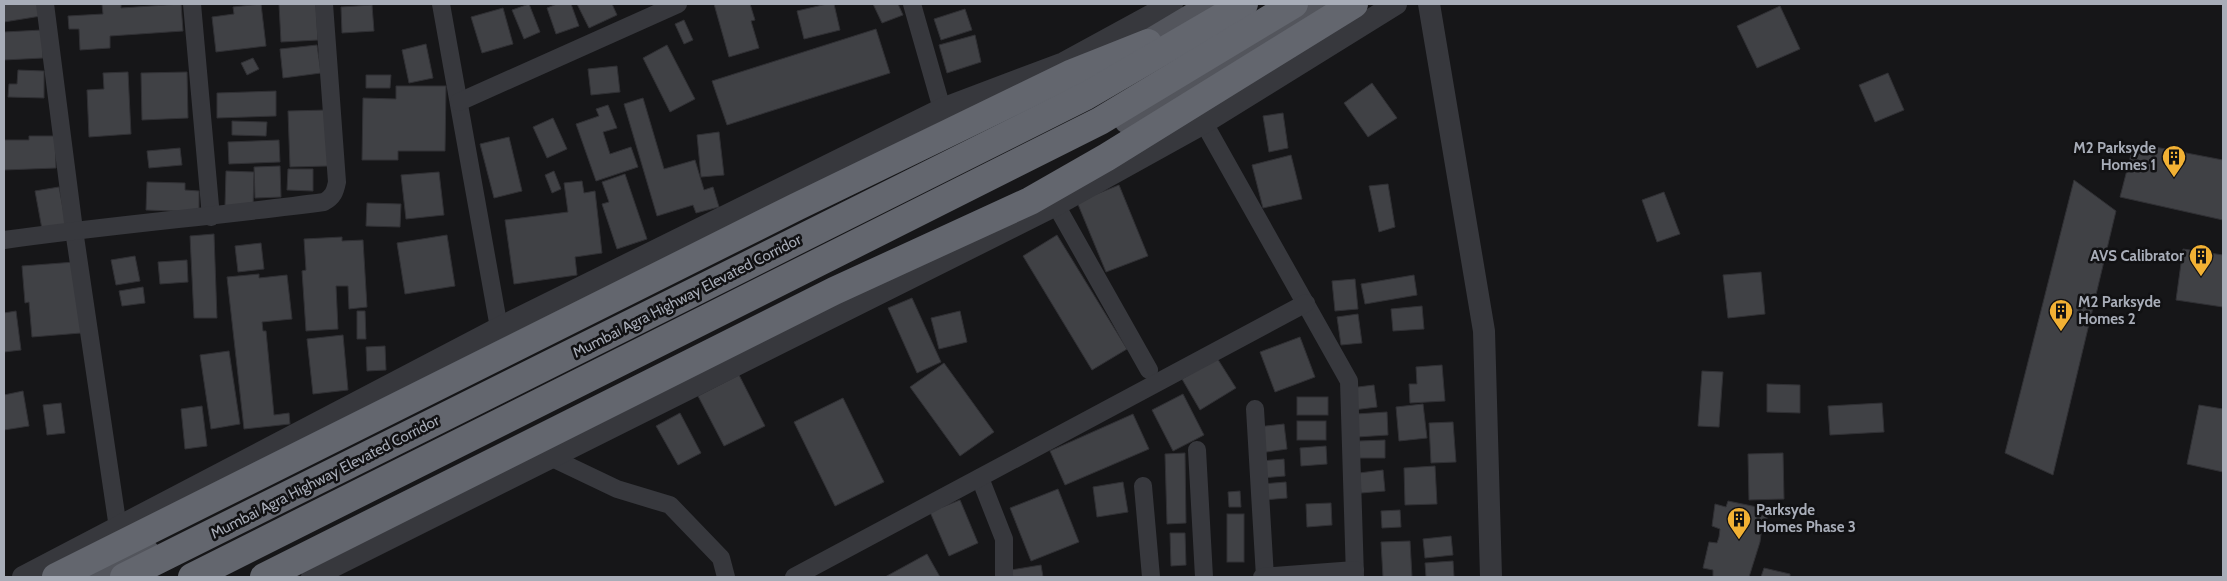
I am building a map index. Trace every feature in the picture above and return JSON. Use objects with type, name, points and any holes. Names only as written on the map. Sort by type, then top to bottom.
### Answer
[{"type":"highway","name":"Mumbai Agra Highway Elevated Corridor","points":[[124,577],[1086,96],[1244,4]]},
{"type":"highway","name":"Mumbai Agra Highway Elevated Corridor","points":[[192,577],[1100,121],[1294,4]]},
{"type":"highway","points":[[264,577],[834,290],[1030,201],[1107,157],[1354,4]]},
{"type":"highway","points":[[56,577],[796,208],[1070,74],[1148,43]]},
{"type":"main road","points":[[98,577],[1076,88],[1215,4]]},
{"type":"main road","points":[[221,577],[1109,132],[1322,4]]},
{"type":"street","points":[[45,4],[74,230],[118,528]]},
{"type":"street","points":[[192,4],[211,217]]},
{"type":"street","points":[[4,240],[74,230],[211,217],[324,202],[333,196],[337,182],[324,4]]},
{"type":"street","points":[[441,4],[499,328]]},
{"type":"street","points":[[459,102],[678,4]]},
{"type":"street","points":[[912,4],[942,109]]},
{"type":"street","points":[[23,577],[499,328],[942,109],[1064,64],[1172,4]]},
{"type":"street","points":[[312,577],[1056,205],[1204,123],[1396,4]]},
{"type":"street","points":[[1429,4],[1484,330],[1491,577]]},
{"type":"street","points":[[1204,123],[1349,381],[1355,574],[1263,577],[1255,409]]},
{"type":"street","points":[[1056,205],[1149,370]]},
{"type":"street","points":[[794,577],[1306,303]]},
{"type":"street","points":[[1197,450],[1204,577]]},
{"type":"street","points":[[552,458],[617,490],[670,505],[721,558],[726,577]]},
{"type":"street","points":[[980,478],[1004,539],[1004,577]]},
{"type":"street","points":[[1143,486],[1151,577]]},
{"type":"building","points":[[4,4],[40,4],[41,16],[4,22]]},
{"type":"building","points":[[102,4],[121,4],[121,8],[181,4],[183,31],[110,36],[110,48],[80,50],[79,29],[69,29],[68,16],[103,14]]},
{"type":"building","points":[[261,4],[266,46],[216,52],[212,17],[234,14],[233,7]]},
{"type":"building","points":[[279,4],[316,4],[318,40],[281,42]]},
{"type":"building","points":[[529,4],[540,32],[524,39],[512,10]]},
{"type":"building","points":[[557,4],[571,4],[579,26],[556,34],[547,8]]},
{"type":"building","points":[[577,4],[612,4],[617,15],[589,28]]},
{"type":"building","points":[[714,4],[750,4],[755,20],[751,21],[759,48],[729,57]]},
{"type":"building","points":[[834,4],[840,30],[804,39],[797,11]]},
{"type":"building","points":[[873,4],[898,4],[903,15],[882,23]]},
{"type":"building","points":[[372,5],[374,31],[342,33],[341,7]]},
{"type":"building","points":[[1780,6],[1800,49],[1757,68],[1737,26]]},
{"type":"building","points":[[503,8],[513,44],[482,53],[471,17]]},
{"type":"building","points":[[965,9],[972,30],[941,40],[934,19]]},
{"type":"building","points":[[684,20],[693,40],[684,44],[675,24]]},
{"type":"building","points":[[876,29],[890,73],[727,125],[712,81]]},
{"type":"building","points":[[42,30],[43,58],[4,60],[4,32]]},
{"type":"building","points":[[975,35],[981,62],[947,73],[939,45]]},
{"type":"building","points":[[426,44],[433,78],[409,83],[402,50]]},
{"type":"building","points":[[317,45],[321,73],[283,78],[280,49]]},
{"type":"building","points":[[667,45],[695,99],[670,112],[643,58]]},
{"type":"building","points":[[253,58],[259,69],[247,75],[241,63]]},
{"type":"building","points":[[617,66],[620,92],[591,95],[588,69]]},
{"type":"building","points":[[18,70],[44,71],[44,98],[8,97],[9,84],[17,84]]},
{"type":"building","points":[[128,72],[131,134],[89,137],[87,90],[104,89],[103,73]]},
{"type":"building","points":[[187,72],[188,118],[142,120],[141,73]]},
{"type":"building","points":[[1888,73],[1904,110],[1875,122],[1859,85]]},
{"type":"building","points":[[366,75],[391,75],[390,88],[366,88]]},
{"type":"building","points":[[1372,83],[1397,118],[1368,137],[1344,103]]},
{"type":"building","points":[[396,86],[446,86],[445,151],[398,151],[398,160],[362,160],[363,98],[396,99]]},
{"type":"building","points":[[276,91],[276,116],[217,118],[217,93]]},
{"type":"building","points":[[643,98],[664,169],[695,160],[704,190],[713,187],[719,207],[696,213],[693,205],[657,216],[624,104]]},
{"type":"building","points":[[608,105],[617,128],[603,132],[610,154],[631,147],[638,167],[596,181],[576,124],[599,116],[596,109]]},
{"type":"building","points":[[327,110],[328,166],[290,167],[288,111]]},
{"type":"building","points":[[1283,113],[1288,148],[1269,152],[1263,116]]},
{"type":"building","points":[[553,118],[567,149],[547,158],[533,127]]},
{"type":"building","points":[[232,121],[267,122],[266,136],[232,135]]},
{"type":"building","points":[[719,132],[724,175],[701,177],[697,135]]},
{"type":"building","points":[[29,136],[55,136],[56,168],[4,170],[4,140],[29,140]]},
{"type":"building","points":[[509,137],[522,191],[494,198],[480,144]]},
{"type":"building","points":[[279,140],[280,162],[229,164],[228,142]]},
{"type":"building","name":"M2 Parksyde Homes 1","points":[[2134,143],[2223,160],[2223,220],[2120,197]]},
{"type":"building","points":[[180,148],[182,165],[149,168],[147,151]]},
{"type":"building","points":[[1291,155],[1302,199],[1263,208],[1252,165]]},
{"type":"building","points":[[280,166],[281,197],[255,198],[254,167]]},
{"type":"building","points":[[288,169],[313,169],[313,191],[287,190]]},
{"type":"building","points":[[226,171],[254,172],[253,207],[225,206]]},
{"type":"building","points":[[554,171],[561,189],[552,193],[545,175]]},
{"type":"building","points":[[439,172],[444,215],[406,219],[401,175]]},
{"type":"building","points":[[625,174],[647,239],[617,249],[602,204],[609,202],[602,182]]},
{"type":"building","name":"M2 Parksyde Homes 2","points":[[2074,180],[2116,211],[2053,475],[2005,453]]},
{"type":"building","points":[[582,181],[584,193],[595,191],[602,253],[575,257],[577,275],[514,284],[505,220],[568,212],[564,183]]},
{"type":"building","points":[[147,182],[185,183],[185,190],[199,191],[199,212],[146,210]]},
{"type":"building","points":[[1388,184],[1395,227],[1379,232],[1369,186]]},
{"type":"building","points":[[1119,185],[1148,256],[1106,272],[1077,202]]},
{"type":"building","points":[[59,187],[66,224],[42,229],[35,191]]},
{"type":"building","points":[[1664,192],[1680,234],[1657,242],[1642,200]]},
{"type":"building","points":[[367,203],[401,204],[400,227],[366,226]]},
{"type":"building","points":[[214,234],[217,318],[194,318],[190,236]]},
{"type":"building","points":[[447,235],[455,286],[405,294],[397,243]]},
{"type":"building","points":[[1057,235],[1127,349],[1092,370],[1023,256]]},
{"type":"building","points":[[342,237],[342,241],[363,240],[367,307],[349,309],[348,286],[336,286],[338,329],[306,331],[302,271],[306,270],[304,239]]},
{"type":"building","points":[[261,243],[264,269],[238,272],[235,246]]},
{"type":"building","name":"AVS Calibrator","points":[[2183,249],[2223,255],[2223,307],[2176,300]]},
{"type":"building","points":[[135,256],[140,281],[116,285],[111,260]]},
{"type":"building","points":[[187,260],[188,282],[160,284],[158,262]]},
{"type":"building","points":[[75,262],[81,333],[32,337],[29,302],[25,303],[22,266]]},
{"type":"building","points":[[1761,272],[1765,314],[1728,318],[1723,275]]},
{"type":"building","points":[[259,274],[259,278],[287,275],[292,319],[262,322],[263,331],[266,331],[274,415],[289,413],[290,424],[244,429],[227,277]]},
{"type":"building","points":[[1414,275],[1417,295],[1365,304],[1361,284]]},
{"type":"building","points":[[1355,279],[1358,309],[1335,311],[1332,281]]},
{"type":"building","points":[[143,287],[145,303],[122,306],[119,291]]},
{"type":"building","points":[[912,298],[941,362],[917,373],[888,308]]},
{"type":"building","points":[[1422,306],[1424,329],[1393,331],[1391,309]]},
{"type":"building","points":[[16,311],[21,350],[4,352],[4,313]]},
{"type":"building","points":[[357,311],[365,311],[366,339],[357,339]]},
{"type":"building","points":[[960,311],[967,342],[939,349],[931,318]]},
{"type":"building","points":[[1358,314],[1362,343],[1341,345],[1337,317]]},
{"type":"building","points":[[343,335],[348,390],[313,394],[307,339]]},
{"type":"building","points":[[1300,337],[1315,377],[1275,392],[1260,352]]},
{"type":"building","points":[[385,346],[386,370],[367,371],[366,347]]},
{"type":"building","points":[[229,351],[240,424],[211,429],[200,355]]},
{"type":"building","points":[[1217,358],[1236,388],[1200,410],[1182,379]]},
{"type":"building","points":[[944,363],[994,432],[960,456],[910,387]]},
{"type":"building","points":[[1442,365],[1445,401],[1410,403],[1409,384],[1417,384],[1416,367]]},
{"type":"building","points":[[1702,371],[1723,372],[1719,427],[1698,426]]},
{"type":"building","points":[[739,375],[765,426],[724,446],[698,396]]},
{"type":"building","points":[[1767,384],[1800,385],[1800,413],[1767,412]]},
{"type":"building","points":[[1374,385],[1377,407],[1353,410],[1350,388]]},
{"type":"building","points":[[23,391],[29,426],[4,430],[4,395]]},
{"type":"building","points":[[1183,394],[1204,435],[1173,451],[1152,410]]},
{"type":"building","points":[[1297,397],[1328,397],[1328,415],[1297,415]]},
{"type":"building","points":[[843,398],[884,482],[835,506],[794,422]]},
{"type":"building","points":[[61,403],[65,433],[47,435],[43,405]]},
{"type":"building","points":[[1882,403],[1884,432],[1830,435],[1828,406]]},
{"type":"building","points":[[1423,404],[1427,438],[1399,441],[1396,407]]},
{"type":"building","points":[[2199,405],[2223,409],[2223,472],[2187,464]]},
{"type":"building","points":[[202,406],[207,446],[185,449],[181,409]]},
{"type":"building","points":[[1387,412],[1388,435],[1357,437],[1356,414]]},
{"type":"building","points":[[680,413],[701,453],[678,465],[656,426]]},
{"type":"building","points":[[1133,414],[1149,449],[1065,485],[1050,451]]},
{"type":"building","points":[[1297,421],[1326,421],[1326,440],[1297,440]]},
{"type":"building","points":[[1453,422],[1456,462],[1431,463],[1429,423]]},
{"type":"building","points":[[1284,424],[1287,449],[1260,453],[1257,427]]},
{"type":"building","points":[[1385,440],[1385,458],[1359,458],[1359,441]]},
{"type":"building","points":[[1326,446],[1327,464],[1301,466],[1300,448]]},
{"type":"building","points":[[1185,453],[1186,523],[1167,524],[1165,454]]},
{"type":"building","points":[[1783,453],[1784,499],[1749,500],[1748,454]]},
{"type":"building","points":[[1284,459],[1285,476],[1262,478],[1261,461]]},
{"type":"building","points":[[1435,466],[1437,504],[1405,505],[1404,468]]},
{"type":"building","points":[[1383,470],[1385,491],[1361,493],[1359,473]]},
{"type":"building","points":[[1123,482],[1128,512],[1097,517],[1093,487]]},
{"type":"building","points":[[1286,482],[1287,498],[1263,500],[1262,484]]},
{"type":"building","points":[[1058,489],[1079,542],[1031,561],[1010,508]]},
{"type":"building","points":[[1240,491],[1241,507],[1229,507],[1228,492]]},
{"type":"building","points":[[960,500],[978,543],[949,556],[930,512]]},
{"type":"building","name":"Parksyde Homes Phase 3","points":[[1728,501],[1757,507],[1757,514],[1767,516],[1767,525],[1762,526],[1760,542],[1749,577],[1713,577],[1713,570],[1703,568],[1709,542],[1717,543],[1719,537],[1720,529],[1712,526],[1715,504],[1726,507]]},
{"type":"building","points":[[1331,503],[1332,525],[1307,527],[1306,504]]},
{"type":"building","points":[[1400,510],[1401,527],[1382,528],[1381,511]]},
{"type":"building","points":[[1227,514],[1244,514],[1244,562],[1227,562]]},
{"type":"building","points":[[1170,533],[1185,533],[1186,565],[1171,566]]},
{"type":"building","points":[[1451,536],[1453,555],[1425,558],[1423,539]]},
{"type":"building","points":[[1410,541],[1412,577],[1383,577],[1381,542]]},
{"type":"building","points":[[927,554],[940,577],[885,577]]},
{"type":"building","points":[[1453,561],[1454,577],[1426,577],[1425,563]]},
{"type":"building","points":[[1041,565],[1043,577],[1013,577],[1011,570]]},
{"type":"building","points":[[1764,568],[1790,574],[1790,577],[1761,577]]},
{"type":"place","name":"M2 Parksyde Homes 1","points":[[2174,178]]},
{"type":"place","name":"AVS Calibrator","points":[[2201,277]]},
{"type":"place","name":"M2 Parksyde Homes 2","points":[[2061,332]]},
{"type":"place","name":"Parksyde Homes Phase 3","points":[[1739,540]]}]
